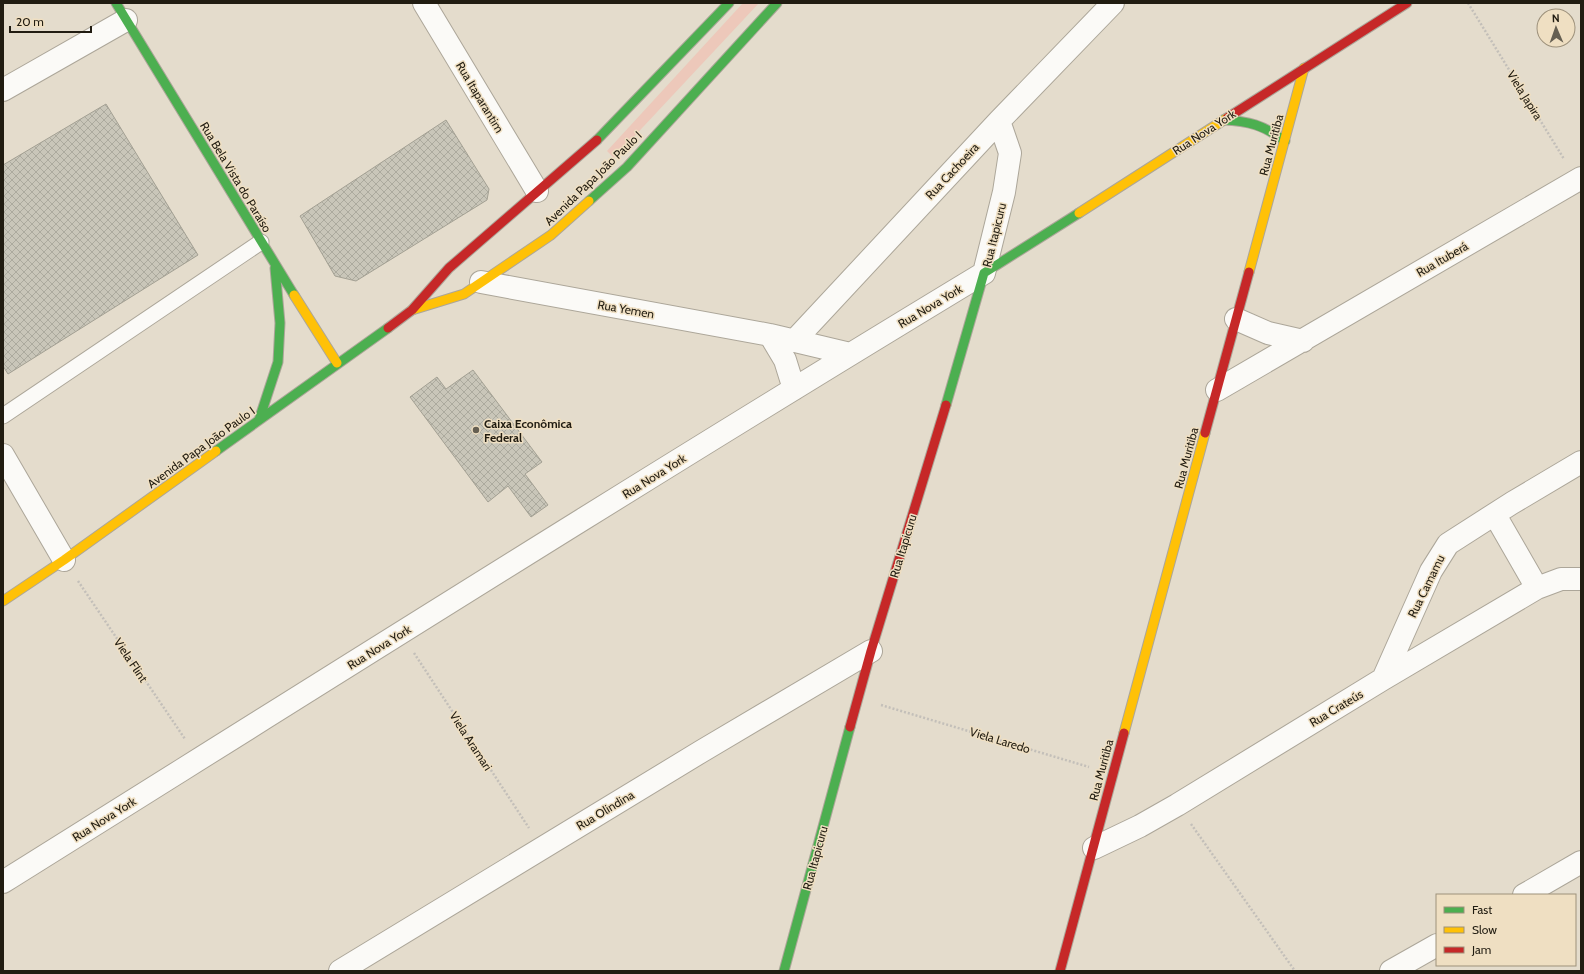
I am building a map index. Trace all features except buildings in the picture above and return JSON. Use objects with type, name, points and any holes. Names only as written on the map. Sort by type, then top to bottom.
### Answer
[{"type":"street","name":"Rua Itaparantim","points":[[424,3],[537,191]]},
{"type":"street","name":"Avenida Papa João Paulo I","points":[[3,601],[64,560],[412,310],[449,268],[597,140],[729,3]]},
{"type":"street","name":"Avenida Papa João Paulo I","points":[[412,310],[464,294],[551,235],[627,167],[777,3]]},
{"type":"street","name":"Rua Cachoeira","points":[[794,341],[999,121],[1113,3]]},
{"type":"street","points":[[1304,68],[1407,3]]},
{"type":"street","points":[[3,90],[121,11]]},
{"type":"street","name":"Rua Bela Vista do Paraíso","points":[[121,11],[337,364]]},
{"type":"street","name":"Rua Nova York","points":[[3,882],[400,633],[850,354],[984,273],[1304,68]]},
{"type":"street","name":"Rua Muritiba","points":[[1060,971],[1304,68]]},
{"type":"street","points":[[1223,120],[1247,121],[1266,127],[1285,141]]},
{"type":"street","name":"Rua Itapicuru","points":[[784,971],[871,651],[939,429],[984,273],[1004,192],[1010,153],[999,121]]},
{"type":"street","name":"Rua Ituberá","points":[[1217,390],[1579,179]]},
{"type":"street","points":[[259,420],[278,362],[280,323],[274,262]]},
{"type":"street","name":"Rua Yemen","points":[[482,282],[770,335],[850,354]]},
{"type":"street","points":[[1236,319],[1268,333],[1303,340]]},
{"type":"street","points":[[770,335],[785,360],[794,389]]},
{"type":"street","points":[[3,455],[64,560]]},
{"type":"street","name":"Rua Camamu","points":[[1384,679],[1431,571],[1448,544],[1581,462]]},
{"type":"street","points":[[1494,515],[1537,588]]},
{"type":"street","name":"Rua Crateús","points":[[1094,848],[1140,826],[1177,805],[1537,588],[1561,579],[1581,578]]},
{"type":"street","name":"Rua Olindina","points":[[340,971],[702,751],[871,651]]},
{"type":"street","points":[[1526,894],[1581,862]]},
{"type":"street","points":[[1391,971],[1436,946]]},
{"type":"lane","points":[[3,416],[261,242]]},
{"type":"path","name":"Viela Japira","points":[[1468,3],[1579,179]]},
{"type":"path","name":"Viela Flint","points":[[64,560],[198,760]]},
{"type":"path","name":"Viela Aramari","points":[[400,633],[542,848]]},
{"type":"path","name":"Viela Laredo","points":[[886,706],[1113,774]]},
{"type":"path","points":[[1177,805],[1295,971]]},
{"type":"shaded area","points":[[743,3],[759,3],[614,158],[607,151]]},
{"type":"traffic: fast","points":[[116,3],[294,295]]},
{"type":"traffic: fast","points":[[597,140],[729,3]]},
{"type":"traffic: fast","points":[[589,201],[627,167],[777,3]]},
{"type":"traffic: fast","points":[[1223,120],[1241,121],[1256,125],[1270,131],[1285,141]]},
{"type":"traffic: fast","points":[[946,405],[984,273],[1079,213]]},
{"type":"traffic: fast","points":[[259,420],[278,362],[280,323],[275,268]]},
{"type":"traffic: fast","points":[[216,451],[388,328]]},
{"type":"traffic: fast","points":[[784,971],[850,727]]},
{"type":"traffic: slow","points":[[1249,272],[1304,68]]},
{"type":"traffic: slow","points":[[1079,213],[1227,118]]},
{"type":"traffic: slow","points":[[412,310],[464,294],[551,235],[589,201]]},
{"type":"traffic: slow","points":[[294,295],[337,363]]},
{"type":"traffic: slow","points":[[1124,733],[1205,433]]},
{"type":"traffic: slow","points":[[3,601],[64,560],[216,451]]},
{"type":"traffic: jam","points":[[1227,118],[1407,3]]},
{"type":"traffic: jam","points":[[388,328],[412,310],[449,268],[597,140]]},
{"type":"traffic: jam","points":[[1205,433],[1249,272]]},
{"type":"traffic: jam","points":[[850,727],[871,651],[946,405]]},
{"type":"traffic: jam","points":[[1060,971],[1124,733]]},
{"type":"place","name":"Caixa Econômica Federal","points":[[476,430]]}]
